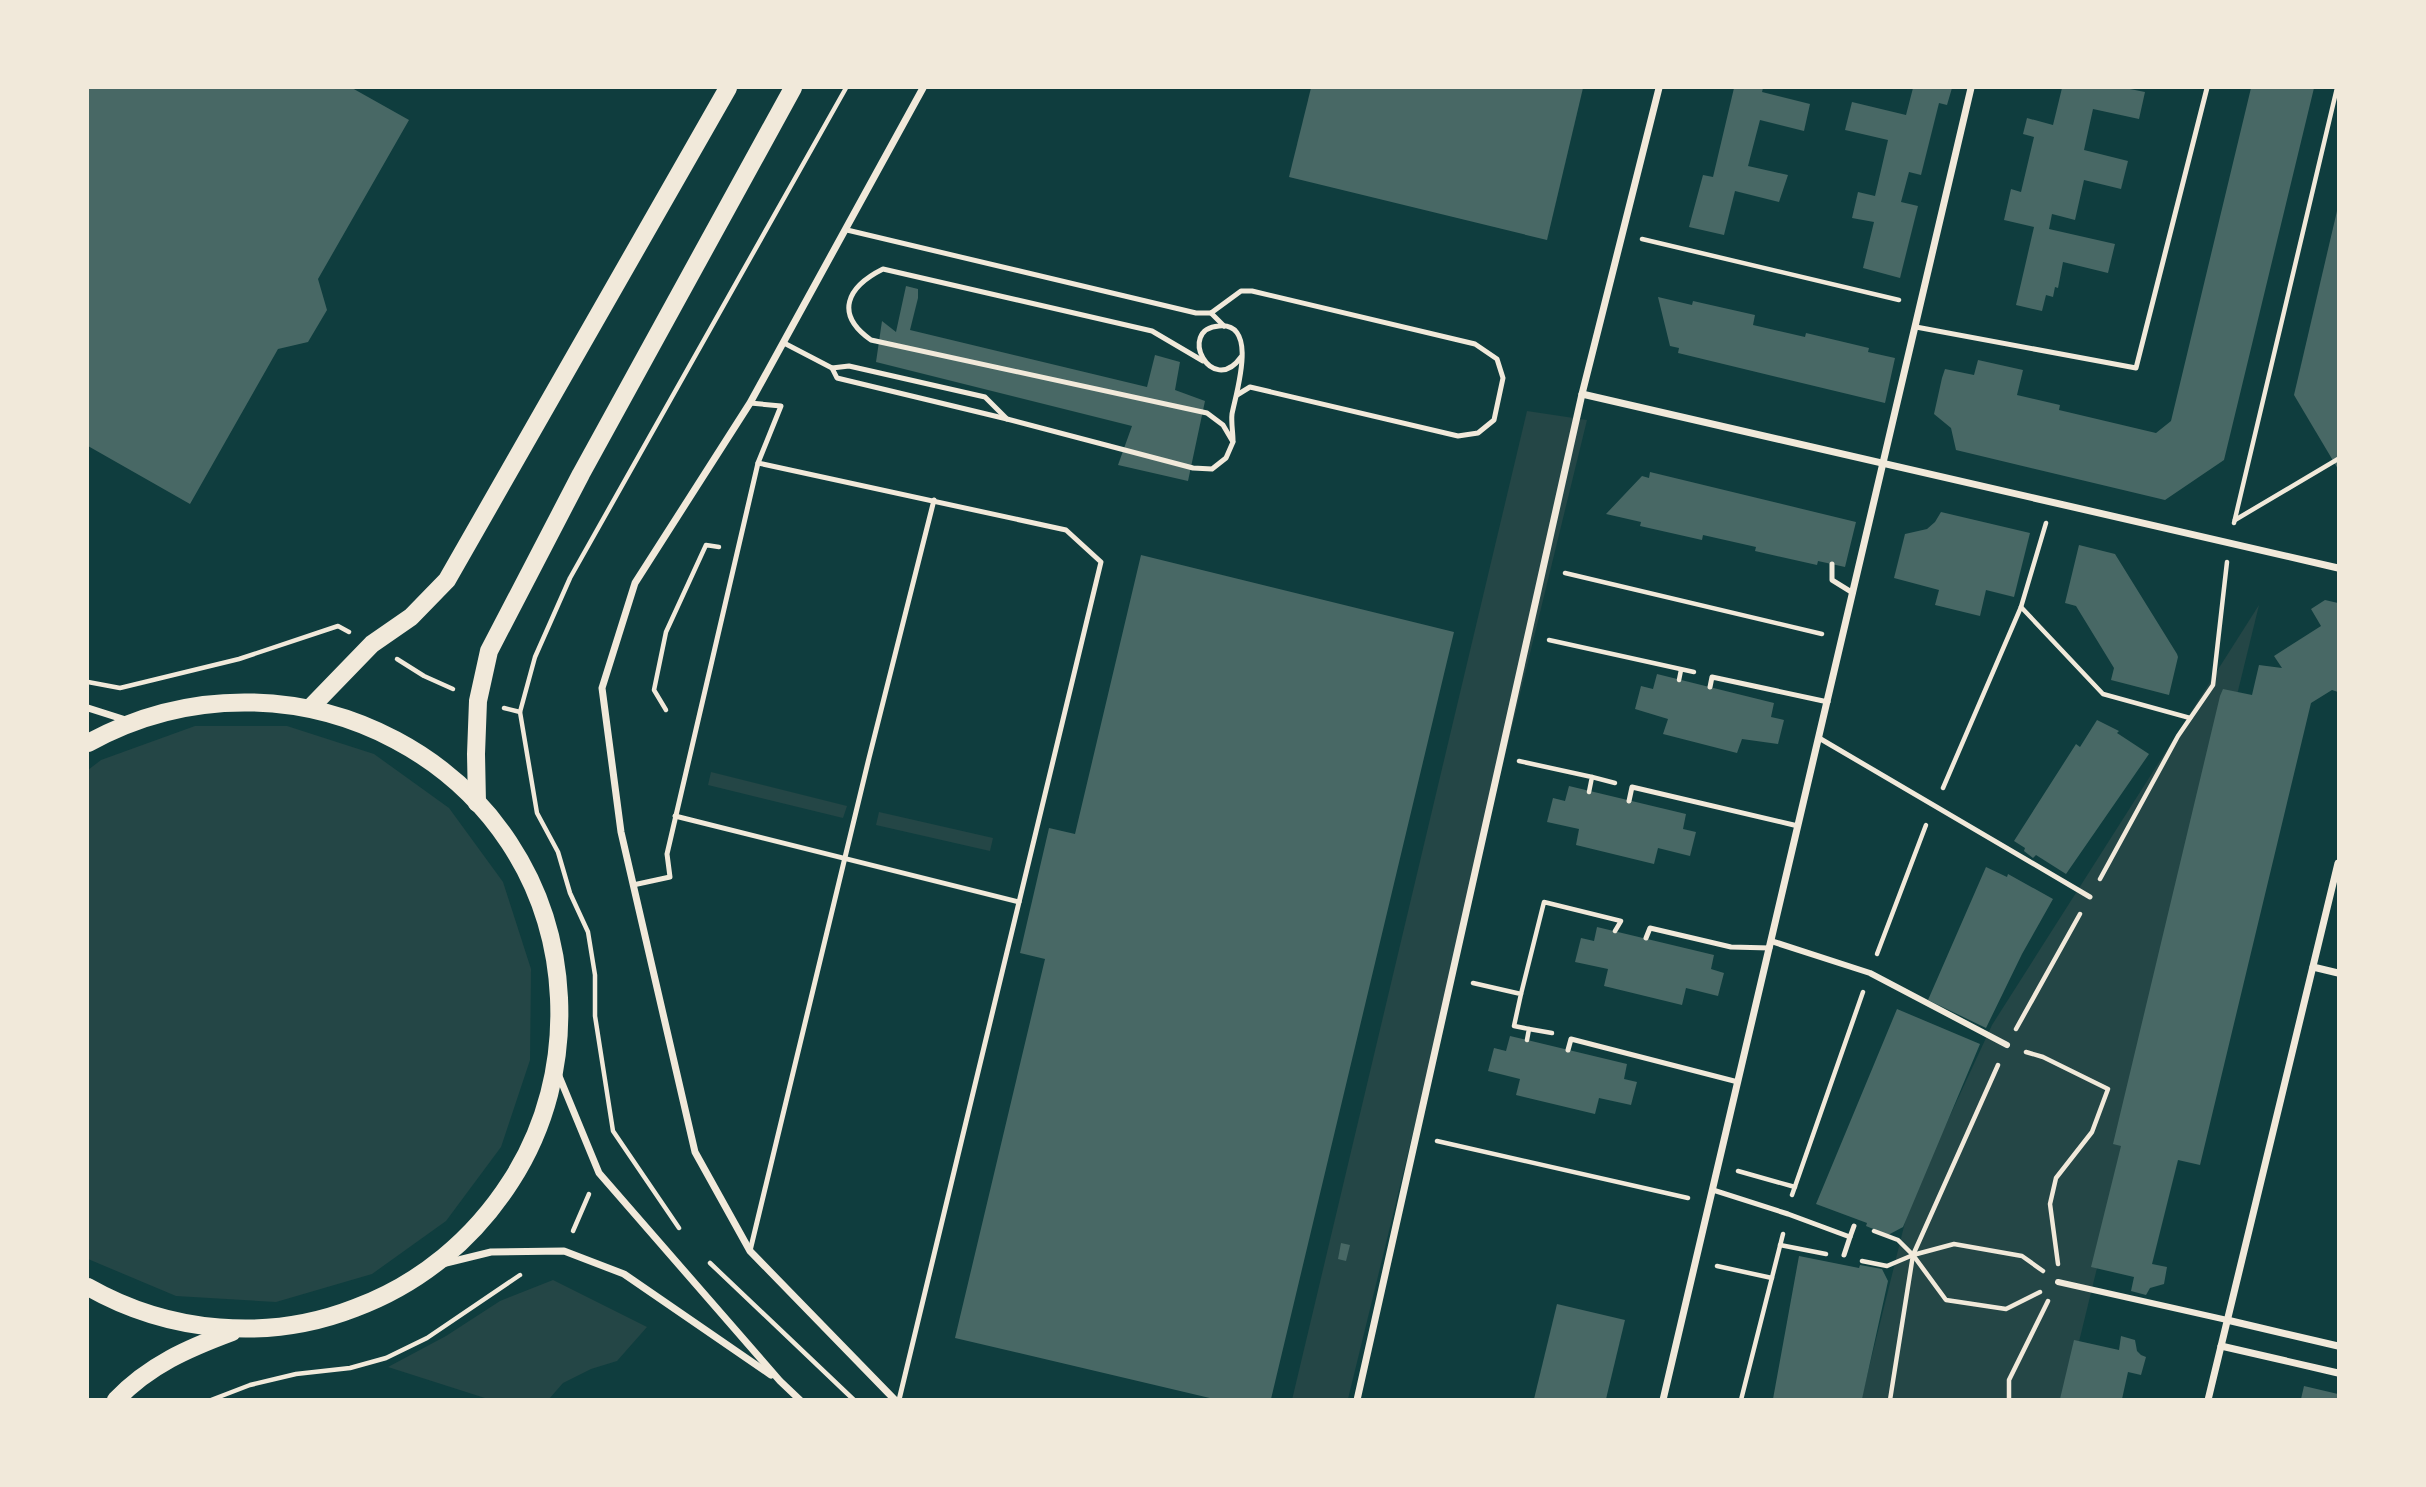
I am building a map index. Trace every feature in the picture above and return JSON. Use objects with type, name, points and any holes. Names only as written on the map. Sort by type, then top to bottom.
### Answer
[{"type":"main road","points":[[310,708],[372,643],[411,617],[447,580],[728,88]]},
{"type":"main road","points":[[477,803],[475,754],[478,701],[489,651],[517,594],[728,203],[793,88]]},
{"type":"main road","points":[[88,743],[133,722],[178,708],[216,703],[263,702],[310,708],[357,722],[401,742],[441,770],[477,803],[509,844],[533,889],[542,914],[555,963],[559,1015],[555,1066],[541,1120],[518,1171],[480,1223],[432,1266],[389,1294],[342,1313],[292,1325],[241,1329],[166,1319],[130,1307],[88,1286]]},
{"type":"main road","points":[[116,1399],[152,1370],[187,1348],[241,1329]]},
{"type":"street","points":[[897,1399],[750,1251],[695,1152],[621,832],[602,688],[635,583],[750,403],[923,88]]},
{"type":"street","points":[[1357,1399],[1582,394],[1659,88]]},
{"type":"street","points":[[1663,1399],[1971,88]]},
{"type":"street","points":[[1582,394],[2339,568]]},
{"type":"street","points":[[88,708],[133,722]]},
{"type":"street","points":[[2208,1399],[2339,863]]},
{"type":"street","points":[[1771,944],[1870,973],[2007,1045]]},
{"type":"street","points":[[2313,967],[2339,973]]},
{"type":"street","points":[[555,1066],[599,1173],[780,1381],[800,1399]]},
{"type":"street","points":[[432,1266],[491,1252],[564,1251],[624,1274],[780,1381]]},
{"type":"street","points":[[2058,1282],[2339,1346]]},
{"type":"street","points":[[2221,1346],[2339,1373]]},
{"type":"lane","points":[[1916,327],[2136,368],[2207,88]]},
{"type":"lane","points":[[847,230],[1196,313],[1211,313],[1241,290],[1252,291],[1475,344],[1497,359],[1503,378],[1494,420],[1478,433],[1458,436],[1250,387],[1237,395]]},
{"type":"lane","points":[[1233,442],[1223,425],[1207,413],[871,340],[855,328],[848,313],[853,292],[866,278],[883,269],[1152,331],[1216,369],[1231,368],[1241,358]]},
{"type":"lane","points":[[1211,313],[1224,326]]},
{"type":"lane","points":[[832,368],[837,378],[1193,468],[1212,469],[1226,458],[1233,442],[1232,416],[1243,351],[1241,337],[1231,327],[1211,328],[1200,339],[1199,354],[1203,361]]},
{"type":"lane","points":[[784,343],[832,368],[849,366],[985,397],[1007,419]]},
{"type":"lane","points":[[633,885],[670,877],[667,854],[737,551],[758,463],[781,406],[750,403]]},
{"type":"lane","points":[[758,463],[1066,530],[1101,562],[897,1399]]},
{"type":"lane","points":[[750,1251],[934,500]]},
{"type":"lane","points":[[1832,564],[1832,580],[1853,593]]},
{"type":"lane","points":[[1710,687],[1712,677],[1828,702]]},
{"type":"lane","points":[[1819,738],[2090,897]]},
{"type":"lane","points":[[1629,801],[1632,787],[1798,826]]},
{"type":"lane","points":[[675,816],[1019,902]]},
{"type":"lane","points":[[1646,939],[1650,928],[1731,947],[1771,944]]},
{"type":"lane","points":[[1568,1050],[1571,1038],[1738,1082]]},
{"type":"lane","points":[[1713,1189],[1850,1237]]},
{"type":"lane","points":[[1844,1255],[1854,1226]]},
{"type":"path","points":[[1890,1399],[1913,1255],[2007,1045],[2190,718],[2213,685],[2229,543],[2337,88]]},
{"type":"path","points":[[1622,234],[1921,305]]},
{"type":"path","points":[[2234,521],[2339,459]]},
{"type":"path","points":[[1741,1399],[1795,1187],[1870,973],[1936,805],[2021,607],[2053,502]]},
{"type":"path","points":[[666,710],[654,690],[666,632],[706,545],[737,551]]},
{"type":"path","points":[[1544,567],[1842,639]]},
{"type":"path","points":[[2021,607],[2103,694],[2190,718]]},
{"type":"path","points":[[88,682],[120,688],[166,678],[239,659],[338,626],[372,643],[424,676],[478,701],[520,712]]},
{"type":"path","points":[[1528,636],[1690,671]]},
{"type":"path","points":[[1679,680],[1681,670]]},
{"type":"path","points":[[1501,757],[1592,777],[1589,792]]},
{"type":"path","points":[[1552,1033],[1514,1026],[1544,902],[1621,921],[1615,931]]},
{"type":"path","points":[[1451,979],[1521,994]]},
{"type":"path","points":[[1527,1040],[1529,1029]]},
{"type":"path","points":[[2008,1399],[2009,1380],[2058,1282],[2057,1248],[2050,1204],[2056,1178],[2092,1132],[2108,1089],[2020,1050]]},
{"type":"path","points":[[613,1132],[682,1233]]},
{"type":"path","points":[[1416,1136],[1710,1203]]},
{"type":"path","points":[[1719,1165],[1795,1187]]},
{"type":"path","points":[[1913,1255],[1954,1244],[2022,1256],[2058,1282]]},
{"type":"path","points":[[1913,1255],[1946,1300],[2006,1309],[2058,1282]]},
{"type":"path","points":[[705,1259],[854,1399]]},
{"type":"path","points":[[1696,1262],[1772,1278]]},
{"type":"path","points":[[211,1399],[250,1385],[296,1374],[350,1368],[386,1358],[427,1338],[525,1272]]},
{"type":"shaded area","points":[[1527,411],[1587,420],[1348,1399],[1292,1400]]},
{"type":"shaded area","points":[[2259,605],[2065,1399],[1861,1400],[1910,1202],[1992,1025]]},
{"type":"shaded area","points":[[195,726],[287,726],[374,754],[449,808],[503,882],[531,969],[530,1060],[501,1147],[446,1221],[372,1274],[276,1302],[176,1296],[88,1259],[88,770],[101,760]]},
{"type":"shaded area","points":[[711,772],[847,806],[843,818],[708,785]]},
{"type":"shaded area","points":[[879,812],[993,838],[990,851],[876,825]]},
{"type":"shaded area","points":[[553,1280],[647,1327],[617,1361],[591,1369],[563,1383],[549,1399],[488,1399],[388,1367],[446,1336],[500,1301]]},
{"type":"building","points":[[88,88],[352,88],[409,120],[318,279],[327,310],[308,342],[278,349],[190,504],[88,446]]},
{"type":"building","points":[[1311,88],[1583,88],[1547,240],[1289,177]]},
{"type":"building","points":[[1734,88],[1763,88],[1762,92],[1810,104],[1804,131],[1760,120],[1748,166],[1788,175],[1779,202],[1735,191],[1724,235],[1689,227],[1703,175],[1713,177]]},
{"type":"building","points":[[1913,88],[1952,88],[1947,105],[1939,103],[1921,175],[1909,172],[1901,202],[1918,206],[1900,278],[1863,268],[1874,222],[1852,218],[1858,192],[1875,196],[1888,140],[1845,130],[1852,102],[1906,115]]},
{"type":"building","points":[[2062,88],[2125,88],[2145,92],[2139,119],[2093,109],[2084,150],[2128,161],[2121,189],[2084,180],[2075,220],[2052,214],[2049,229],[2115,244],[2108,273],[2063,262],[2058,288],[2055,287],[2053,297],[2046,295],[2042,311],[2016,305],[2034,227],[2004,220],[2011,189],[2021,192],[2034,137],[2023,134],[2027,118],[2053,125]]},
{"type":"building","points":[[2251,88],[2314,88],[2224,460],[2165,500],[1956,450],[1951,428],[1934,414],[1942,378],[1945,369],[1974,375],[1978,360],[2023,370],[2017,395],[2060,405],[2059,410],[2156,433],[2171,421]]},
{"type":"building","points":[[2338,211],[2338,469],[2294,395]]},
{"type":"building","points":[[906,286],[918,289],[910,330],[1147,387],[1155,355],[1180,362],[1175,390],[1205,401],[1188,481],[1118,465],[1132,426],[876,362],[882,321],[896,332]]},
{"type":"building","points":[[1658,297],[1692,305],[1693,301],[1755,315],[1753,325],[1805,337],[1806,333],[1869,348],[1868,352],[1895,358],[1885,403],[1678,353],[1679,348],[1670,346]]},
{"type":"building","points":[[1650,472],[1856,522],[1845,567],[1818,561],[1817,565],[1755,551],[1756,547],[1703,535],[1702,540],[1640,526],[1641,522],[1606,514],[1642,476],[1649,478]]},
{"type":"building","points":[[1941,512],[2030,533],[2014,597],[1986,590],[1980,616],[1935,605],[1939,590],[1894,578],[1905,534],[1927,529]]},
{"type":"building","points":[[2079,545],[2115,554],[2177,654],[2169,695],[2111,680],[2114,668],[2076,606],[2065,603]]},
{"type":"building","points":[[1141,555],[1454,632],[1271,1399],[1214,1399],[955,1338],[1045,959],[1020,953],[1049,828],[1075,834]]},
{"type":"building","points":[[2325,600],[2338,603],[2338,692],[2332,690],[2311,703],[2200,1165],[2178,1160],[2152,1264],[2167,1267],[2164,1284],[2150,1288],[2146,1295],[2131,1291],[2134,1277],[2091,1267],[2121,1146],[2113,1144],[2220,696],[2223,689],[2252,695],[2259,665],[2282,668],[2274,656],[2321,626],[2311,609]]},
{"type":"building","points":[[1657,674],[1774,703],[1771,717],[1784,720],[1778,744],[1742,739],[1737,753],[1663,734],[1668,719],[1635,709],[1641,686],[1653,689]]},
{"type":"building","points":[[2097,720],[2119,731],[2117,733],[2149,754],[2066,874],[2036,855],[2033,858],[2024,851],[2025,848],[2014,841],[2076,744],[2080,747]]},
{"type":"building","points":[[1569,786],[1686,814],[1683,829],[1696,832],[1690,856],[1658,848],[1654,864],[1576,845],[1579,829],[1547,822],[1553,798],[1565,801]]},
{"type":"building","points":[[1986,867],[2007,877],[2008,874],[2053,899],[2022,954],[1986,1028],[1928,1000]]},
{"type":"building","points":[[1597,927],[1714,955],[1711,969],[1724,973],[1718,996],[1686,988],[1682,1005],[1604,986],[1608,969],[1575,962],[1581,938],[1594,941]]},
{"type":"building","points":[[1897,1009],[1980,1044],[1903,1227],[1888,1235],[1866,1226],[1867,1223],[1816,1204]]},
{"type":"building","points":[[1510,1036],[1627,1064],[1624,1079],[1637,1082],[1631,1105],[1599,1098],[1595,1114],[1516,1095],[1520,1079],[1488,1071],[1494,1048],[1506,1051]]},
{"type":"building","points":[[1341,1243],[1350,1245],[1346,1261],[1338,1259]]},
{"type":"building","points":[[1799,1256],[1859,1268],[1860,1265],[1882,1269],[1888,1281],[1862,1399],[1773,1399]]},
{"type":"building","points":[[1557,1304],[1625,1320],[1606,1399],[1534,1399]]},
{"type":"building","points":[[2121,1336],[2135,1340],[2137,1351],[2146,1357],[2141,1375],[2128,1372],[2122,1399],[2060,1399],[2074,1340],[2119,1350]]},
{"type":"building","points":[[2304,1386],[2338,1394],[2338,1399],[2301,1399]]}]
